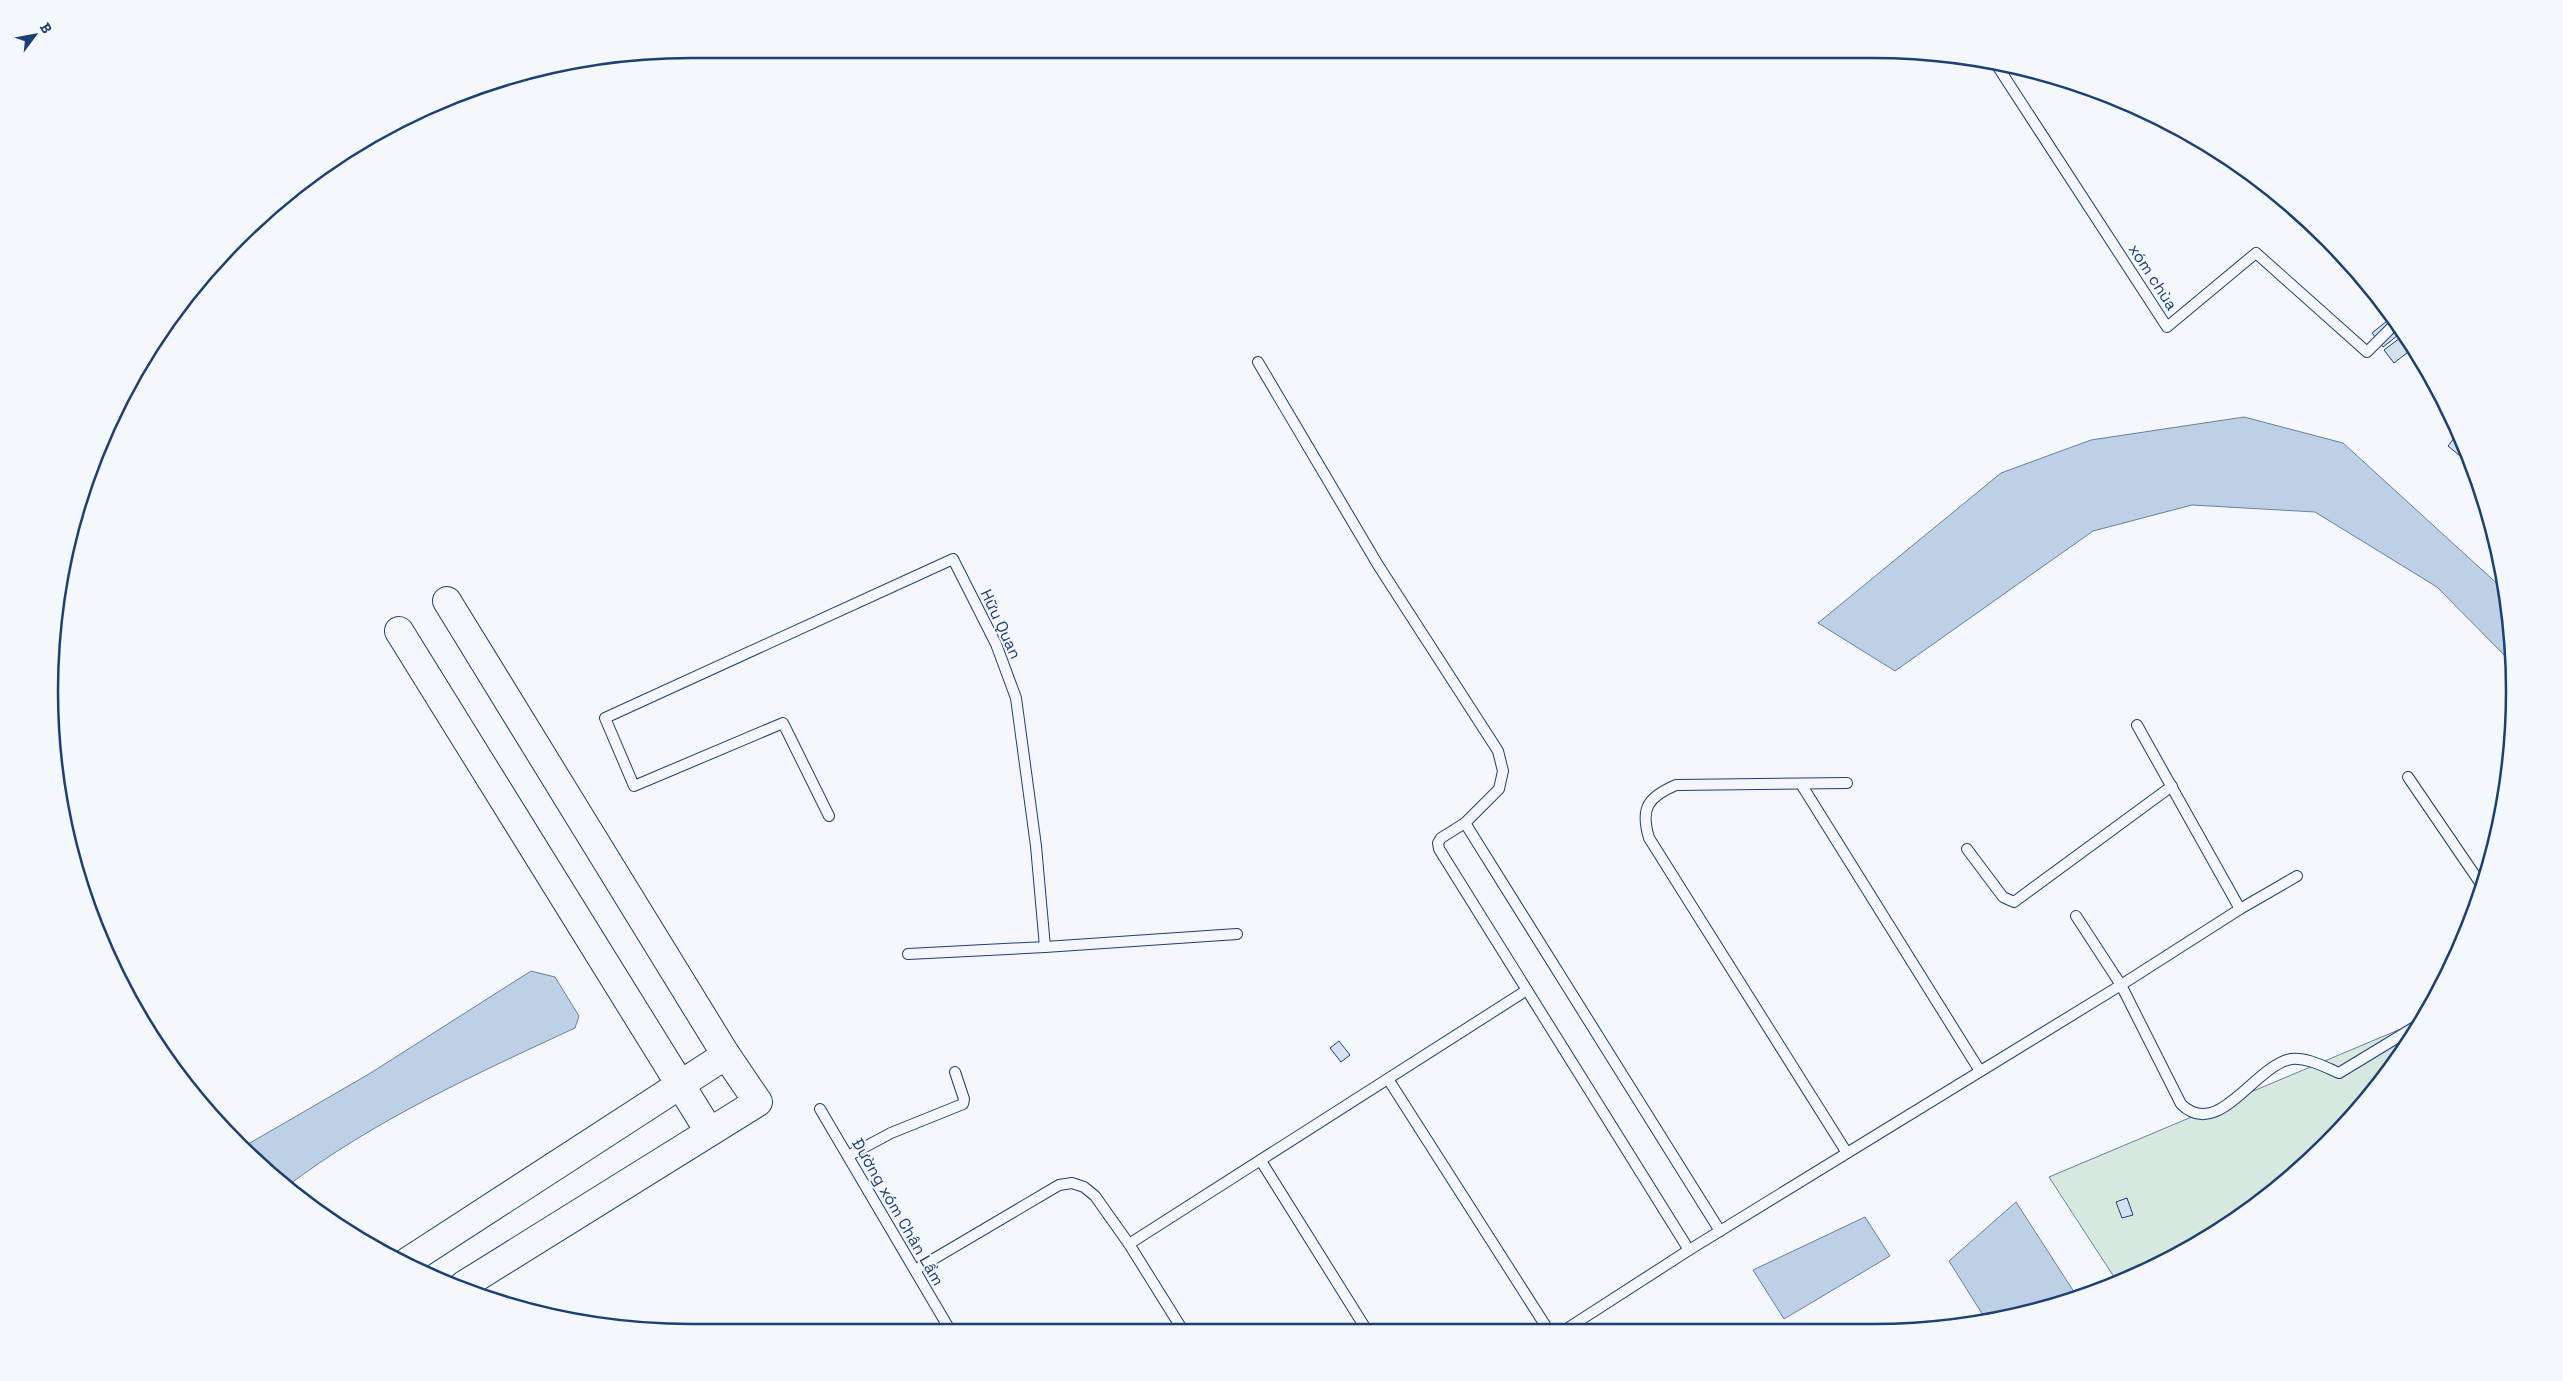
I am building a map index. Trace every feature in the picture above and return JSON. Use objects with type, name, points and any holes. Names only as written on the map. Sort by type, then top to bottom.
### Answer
[{"type":"street","points":[[447,601],[726,1055],[758,1102],[468,1283]]},
{"type":"street","points":[[399,631],[709,1131]]},
{"type":"street","points":[[412,1259],[726,1055]]},
{"type":"lane","name":"xóm chùa","points":[[2001,71],[2167,327],[2256,253],[2367,352],[2391,328]]},
{"type":"lane","points":[[1258,362],[1378,566],[1498,751],[1503,771],[1499,789],[1465,822],[1441,838],[1438,843],[1439,849],[1689,1250]]},
{"type":"lane","name":"Hữu Quan","points":[[829,816],[783,724],[634,786],[605,718],[953,559],[996,644],[1016,698],[1036,846],[1045,947]]},
{"type":"lane","points":[[2136,725],[2240,908]]},
{"type":"lane","points":[[2408,777],[2477,879]]},
{"type":"lane","points":[[1847,783],[1676,785],[1661,792],[1649,803],[1643,819],[1649,838],[1848,1153]]},
{"type":"lane","points":[[1800,784],[1980,1071]]},
{"type":"lane","points":[[1967,849],[2003,897],[2014,902],[2172,786]]},
{"type":"lane","points":[[1465,822],[1720,1232]]},
{"type":"lane","points":[[1574,1324],[1689,1250],[2120,985],[2240,908],[2297,876]]},
{"type":"lane","points":[[2076,916],[2120,985],[2181,1104],[2189,1112],[2198,1116],[2215,1113],[2276,1065],[2290,1060],[2309,1061],[2339,1073],[2405,1033]]},
{"type":"lane","points":[[908,954],[1237,934]]},
{"type":"lane","points":[[1129,1244],[1527,990]]},
{"type":"lane","points":[[848,1156],[891,1133],[963,1104],[964,1099],[955,1072]]},
{"type":"lane","points":[[1388,1079],[1543,1324]]},
{"type":"lane","name":"Đường xóm Chân Lầm","points":[[820,1109],[946,1324]]},
{"type":"lane","points":[[1261,1161],[1363,1324]]},
{"type":"lane","points":[[915,1270],[1059,1185],[1072,1183],[1084,1187],[1095,1196],[1129,1244],[1179,1324]]},
{"type":"shaded area","points":[[2410,1025],[2375,1076],[2348,1108],[2290,1166],[2258,1193],[2189,1239],[2115,1275],[2113,1276],[2049,1177]]},
{"type":"water","points":[[2244,417],[2343,443],[2496,582],[2504,655],[2437,587],[2315,512],[2192,505],[2093,531],[1895,671],[1818,623],[2001,473],[2091,440]]},
{"type":"water","points":[[531,971],[555,977],[579,1016],[575,1028],[463,1081],[390,1119],[354,1140],[292,1182],[249,1144],[369,1074]]},
{"type":"water","points":[[2016,1202],[2073,1291],[2036,1302],[1982,1313],[1949,1261]]},
{"type":"water","points":[[1865,1217],[1890,1256],[1784,1319],[1753,1270]]},
{"type":"building","points":[[2387,321],[2397,336],[2383,347],[2372,333]]},
{"type":"building","points":[[2399,339],[2407,353],[2394,363],[2384,350]]},
{"type":"building","points":[[2453,439],[2460,456],[2448,446]]},
{"type":"building","points":[[1339,1041],[1350,1055],[1341,1062],[1330,1048]]},
{"type":"building","points":[[2127,1198],[2133,1215],[2122,1218],[2116,1202]]}]
